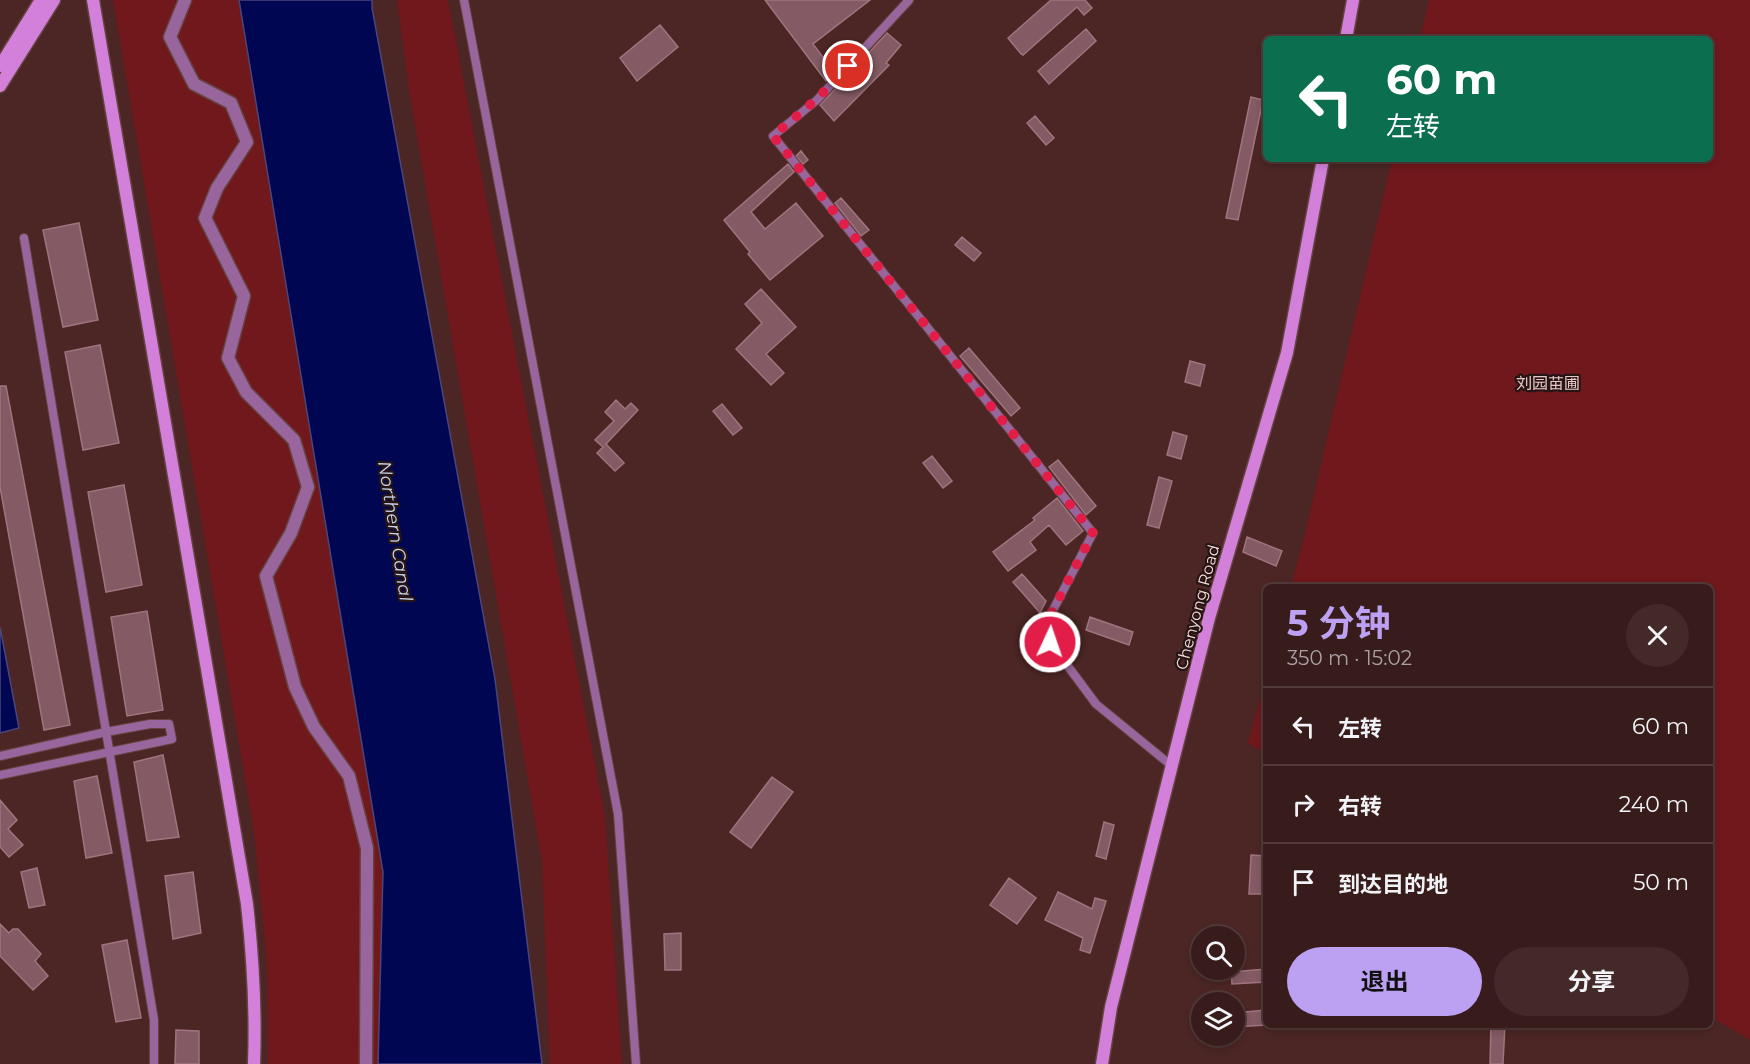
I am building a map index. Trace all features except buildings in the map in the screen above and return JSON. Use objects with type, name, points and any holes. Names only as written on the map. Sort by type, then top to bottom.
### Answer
[{"type":"street","points":[[0,66],[41,0]]},
{"type":"street","points":[[0,86],[54,0]]},
{"type":"street","points":[[93,0],[247,904],[253,957],[256,1027],[254,1064]]},
{"type":"street","points":[[185,0],[170,37],[194,84],[231,103],[247,142],[217,188],[205,218],[244,296],[228,358],[246,392],[294,440],[308,487],[291,533],[266,576],[296,687],[314,727],[349,776],[367,848],[366,1064]]},
{"type":"street","points":[[1347,36],[1353,0]]},
{"type":"street","name":"Chenyong Road","points":[[1102,1064],[1111,1007],[1209,618],[1287,353],[1322,162]]},
{"type":"lane","points":[[464,0],[618,814],[636,1064]]},
{"type":"lane","points":[[909,0],[817,99],[773,136],[1093,533],[1051,614],[1050,642],[1096,704],[1172,766]]},
{"type":"lane","points":[[24,238],[154,1020],[154,1064]]},
{"type":"lane","points":[[0,756],[150,724],[169,724],[172,738],[0,775]]},
{"type":"green space","points":[[113,0],[239,0],[383,872],[378,1064],[268,1064],[267,964],[254,832]]},
{"type":"green space","points":[[397,0],[448,0],[605,816],[622,1064],[550,1064],[542,862],[409,90]]},
{"type":"green space","name":"刘园苗圃","points":[[1429,0],[1750,0],[1750,1040],[1713,1018],[1713,584],[1292,584],[1391,162],[1713,162],[1713,36],[1421,36]]},
{"type":"green space","points":[[1263,688],[1263,752],[1248,743]]},
{"type":"water","name":"Northern Canal","points":[[239,0],[372,0],[495,679],[542,1064],[378,1064],[383,872]]},
{"type":"water","points":[[0,627],[19,728],[0,733]]},
{"type":"route","points":[[848,66],[817,99],[773,136],[1093,533],[1051,614],[1050,642]]}]
